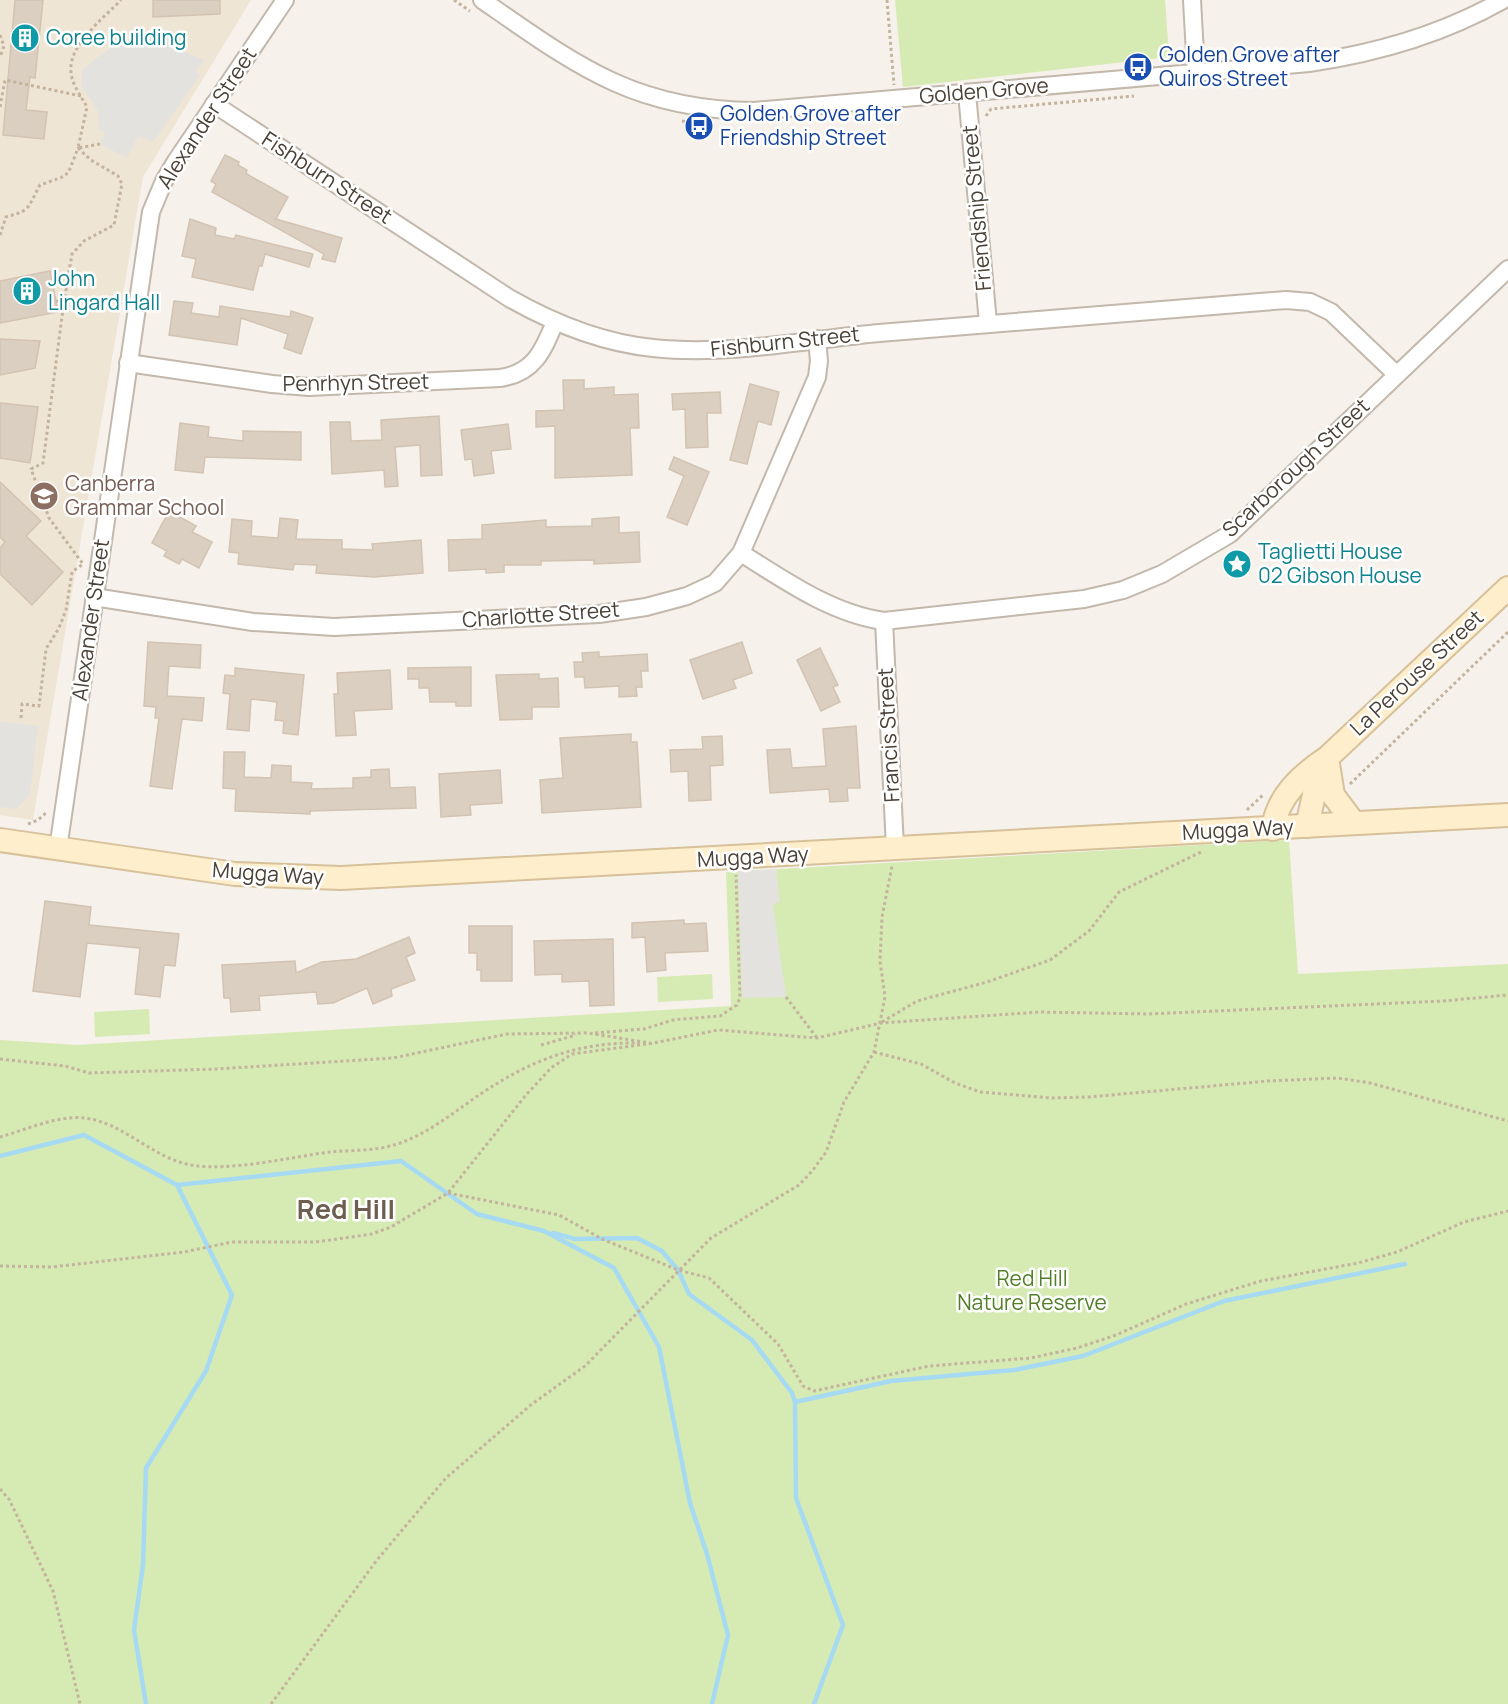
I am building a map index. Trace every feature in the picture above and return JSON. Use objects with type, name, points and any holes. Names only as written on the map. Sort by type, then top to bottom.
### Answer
[{"type":"main road","name":"La Perouse Street","points":[[1273,829],[1280,803],[1296,783],[1327,758],[1508,588]]},
{"type":"main road","name":"La Perouse Street","points":[[1307,826],[1316,786],[1327,758]]},
{"type":"main road","points":[[1327,758],[1333,795],[1354,823]]},
{"type":"main road","name":"Mugga Way","points":[[0,840],[235,874],[297,878],[388,877],[1508,815]]},
{"type":"street","name":"Alexander Street","points":[[58,849],[151,212],[164,181],[285,0]]},
{"type":"street","name":"Golden Grove","points":[[482,0],[604,79],[669,103],[725,111],[754,111],[967,93],[1309,63],[1354,57],[1426,36],[1503,0]]},
{"type":"street","points":[[1191,0],[1196,72]]},
{"type":"street","name":"Friendship Street","points":[[967,93],[988,323]]},
{"type":"street","name":"Fishburn Street","points":[[214,104],[509,298],[555,322],[626,344],[680,351],[707,351],[988,323],[1302,301],[1331,312],[1396,374]]},
{"type":"street","name":"Scarborough Street","points":[[741,554],[828,602],[864,617],[884,621],[1084,599],[1123,590],[1162,574],[1230,534],[1508,269]]},
{"type":"street","name":"Penrhyn Street","points":[[128,363],[272,384],[309,387],[500,378],[520,373],[535,362],[555,322]]},
{"type":"street","name":"Charlotte Street","points":[[94,597],[289,626],[334,627],[599,614],[646,607],[687,596],[715,583],[741,554],[817,377],[819,361],[817,339]]},
{"type":"street","name":"Francis Street","points":[[884,621],[895,848]]},
{"type":"path","points":[[0,235],[6,218],[22,212],[40,185],[63,179],[68,174],[78,148],[87,107],[74,85],[70,71],[74,54],[121,0]]},
{"type":"path","points":[[887,0],[895,99]]},
{"type":"path","points":[[0,35],[2,46],[0,57]]},
{"type":"path","points":[[0,80],[81,96]]},
{"type":"path","points":[[0,107],[5,80]]},
{"type":"path","points":[[78,148],[100,144]]},
{"type":"path","points":[[21,718],[22,704],[39,706],[45,649],[59,628],[66,610],[72,572],[83,564],[49,518],[32,469],[43,463],[72,254],[84,241],[114,225],[122,184],[118,176],[91,160],[78,148]]},
{"type":"path","points":[[56,301],[64,301]]},
{"type":"path","points":[[1346,788],[1508,632]]},
{"type":"path","points":[[271,1704],[377,1560],[446,1478],[532,1404],[585,1366],[711,1238],[799,1185],[813,1170],[826,1152],[844,1102],[874,1052],[881,1023],[880,1011],[885,997],[880,961],[882,917],[895,848]]},
{"type":"path","points":[[881,1023],[917,1001],[987,982],[1050,960],[1089,931],[1119,891],[1204,851]]},
{"type":"path","points":[[0,1059],[65,1066],[89,1073],[216,1069],[393,1058],[507,1034],[588,1033],[644,1029],[673,1020],[720,1016],[737,1005],[740,998],[735,858]]},
{"type":"path","points":[[0,1266],[52,1267],[184,1252],[232,1242],[316,1242],[372,1234],[391,1227],[448,1193],[483,1145],[551,1068],[572,1054],[654,1043],[718,1030],[817,1038],[881,1023],[1040,1012],[1148,1014],[1443,1001],[1508,995]]},
{"type":"path","points":[[786,997],[817,1038]]},
{"type":"path","points":[[541,1045],[588,1033],[654,1043]]},
{"type":"path","points":[[0,1137],[56,1121],[82,1117],[102,1122],[172,1159],[208,1166],[394,1145],[439,1124],[481,1094],[531,1065],[576,1047],[612,1042],[654,1043]]},
{"type":"path","points":[[874,1052],[921,1064],[955,1083],[980,1092],[1053,1098],[1088,1097],[1269,1081],[1338,1078],[1370,1083],[1508,1121]]},
{"type":"path","points":[[448,1193],[559,1215],[602,1239],[678,1270],[709,1278],[778,1344],[802,1386],[813,1390],[929,1366],[1031,1358],[1077,1348],[1116,1335],[1186,1304],[1261,1281],[1358,1263],[1397,1252],[1464,1222],[1508,1211]]},
{"type":"path","points":[[0,1489],[15,1509],[53,1590],[80,1704]]},
{"type":"shaded area","name":"Canberra Grammar School","points":[[0,0],[251,0],[143,177],[33,820],[0,815]]},
{"type":"shaded area","points":[[139,32],[204,60],[196,72],[201,74],[153,142],[138,136],[127,158],[100,144],[105,132],[99,130],[98,111],[81,85],[82,70],[117,43],[129,49]]},
{"type":"shaded area","points":[[0,721],[38,726],[30,795],[16,809],[0,807]]},
{"type":"shaded area","points":[[776,869],[780,902],[773,904],[786,997],[742,998],[738,871]]},
{"type":"green space","points":[[895,0],[1165,0],[1169,57],[903,87]]},
{"type":"green space","name":"Red Hill Nature Reserve","points":[[1289,840],[1298,974],[1508,964],[1508,1704],[0,1704],[0,1040],[77,1045],[731,1006],[726,872]]},
{"type":"green space","points":[[712,974],[713,999],[658,1002],[657,977]]},
{"type":"green space","points":[[149,1009],[150,1034],[95,1037],[94,1012]]},
{"type":"building","points":[[15,0],[43,0],[35,78],[30,77],[26,110],[47,112],[44,139],[3,135]]},
{"type":"building","points":[[153,0],[220,0],[220,14],[153,17]]},
{"type":"building","points":[[225,155],[239,162],[238,165],[247,170],[246,173],[252,177],[288,197],[276,219],[342,238],[335,262],[322,259],[324,254],[212,192],[216,184],[211,181]]},
{"type":"building","points":[[190,219],[216,228],[215,235],[234,239],[236,235],[313,254],[309,267],[265,254],[262,266],[259,266],[253,290],[192,277],[196,259],[182,256]]},
{"type":"building","name":"John Lingard Hall","points":[[50,271],[58,312],[0,323],[0,281]]},
{"type":"building","points":[[174,301],[193,303],[191,313],[219,317],[220,306],[290,317],[291,311],[313,318],[301,354],[284,348],[288,334],[241,318],[237,345],[169,335]]},
{"type":"building","points":[[0,339],[40,341],[35,368],[0,375]]},
{"type":"building","points":[[563,380],[584,380],[584,389],[614,387],[614,395],[638,394],[639,428],[630,428],[632,475],[555,478],[555,426],[536,427],[536,411],[564,410]]},
{"type":"building","points":[[750,384],[779,392],[771,425],[758,421],[747,464],[730,460]]},
{"type":"building","points":[[720,392],[721,413],[707,413],[708,447],[686,448],[685,409],[673,410],[672,394]]},
{"type":"building","points":[[0,403],[38,407],[30,463],[0,458]]},
{"type":"building","points":[[439,416],[442,475],[421,476],[420,445],[395,447],[398,486],[385,487],[384,470],[332,474],[330,422],[350,422],[351,441],[382,440],[381,420]]},
{"type":"building","points":[[180,423],[209,427],[208,437],[243,441],[243,431],[301,432],[301,460],[205,457],[203,473],[175,470]]},
{"type":"building","points":[[508,424],[511,449],[491,451],[494,473],[474,476],[472,459],[465,460],[461,430]]},
{"type":"building","points":[[674,457],[709,472],[687,525],[667,517],[684,476],[669,469]]},
{"type":"building","points":[[0,482],[41,521],[26,536],[63,572],[32,605],[0,574],[0,548],[5,542],[0,537]]},
{"type":"building","points":[[169,511],[196,526],[192,532],[212,542],[199,568],[182,559],[179,564],[164,556],[167,551],[152,543]]},
{"type":"building","points":[[619,517],[619,533],[639,532],[640,562],[594,564],[594,560],[541,561],[541,565],[504,565],[504,572],[486,573],[486,569],[449,571],[448,540],[482,539],[482,525],[546,520],[546,527],[592,526],[592,519]]},
{"type":"building","points":[[280,518],[298,520],[296,539],[342,540],[342,549],[373,550],[372,544],[421,540],[423,573],[374,577],[316,573],[317,565],[294,564],[293,570],[238,564],[239,553],[229,552],[232,519],[252,521],[251,536],[278,538]]},
{"type":"building","points":[[148,642],[201,645],[200,668],[169,666],[167,696],[204,698],[202,721],[182,719],[172,789],[150,786],[159,718],[155,718],[156,707],[144,706]]},
{"type":"building","points":[[742,642],[752,673],[733,680],[736,688],[703,699],[690,660]]},
{"type":"building","points":[[820,648],[838,685],[833,687],[840,702],[821,711],[797,660]]},
{"type":"building","points":[[599,652],[599,657],[647,654],[648,671],[641,671],[642,687],[636,687],[637,696],[619,697],[619,686],[585,688],[584,677],[575,677],[574,662],[583,662],[582,653]]},
{"type":"building","points":[[471,667],[471,706],[456,706],[456,702],[430,702],[429,688],[419,688],[419,679],[408,679],[408,668]]},
{"type":"building","points":[[235,668],[304,675],[298,735],[283,733],[284,721],[275,720],[277,702],[251,699],[249,731],[227,729],[230,694],[223,693],[225,675],[235,676]]},
{"type":"building","points":[[390,670],[392,709],[354,711],[356,735],[336,736],[334,694],[338,694],[337,673]]},
{"type":"building","points":[[539,674],[539,679],[558,678],[559,707],[532,707],[532,719],[500,720],[496,675]]},
{"type":"building","points":[[856,726],[860,788],[847,788],[848,801],[830,802],[829,789],[770,793],[767,750],[790,749],[792,768],[826,766],[823,729]]},
{"type":"building","points":[[631,734],[631,742],[637,742],[641,807],[542,813],[540,780],[563,778],[560,738]]},
{"type":"building","points":[[722,736],[723,765],[710,766],[711,800],[689,801],[688,771],[671,772],[670,750],[703,749],[702,737]]},
{"type":"building","points":[[224,752],[245,752],[244,777],[271,778],[272,765],[291,766],[291,782],[312,783],[311,789],[353,788],[353,778],[371,777],[371,770],[389,769],[390,788],[415,787],[416,808],[310,811],[310,814],[235,811],[236,789],[223,788]]},
{"type":"building","points":[[500,770],[502,803],[470,805],[471,815],[441,817],[439,774]]},
{"type":"building","points":[[45,901],[91,907],[89,925],[179,934],[175,966],[164,965],[160,997],[135,994],[140,948],[87,943],[80,997],[33,991]]},
{"type":"building","points":[[684,920],[684,924],[706,923],[708,951],[665,953],[666,970],[647,972],[645,937],[632,938],[632,923]]},
{"type":"building","points":[[469,926],[512,926],[512,981],[481,981],[481,970],[477,970],[477,953],[469,953]]},
{"type":"building","points":[[409,937],[415,953],[406,957],[415,980],[391,989],[392,996],[373,1004],[367,988],[333,1003],[318,1004],[316,992],[259,996],[260,1010],[231,1012],[230,998],[224,998],[222,965],[295,961],[296,973],[322,962],[356,959]]},
{"type":"building","points":[[613,939],[614,1005],[590,1006],[589,981],[562,982],[562,974],[535,975],[534,941]]},
{"type":"waterway","points":[[0,1156],[84,1135],[177,1185],[232,1295],[206,1371],[146,1468],[143,1565],[134,1630],[146,1704]]},
{"type":"waterway","points":[[177,1185],[401,1161],[477,1214],[544,1231],[614,1268],[659,1347],[690,1503],[707,1554],[728,1635],[712,1704]]},
{"type":"waterway","points":[[553,1233],[575,1239],[637,1238],[662,1251],[678,1270],[689,1294],[752,1340],[792,1393],[795,1402],[796,1498],[843,1625],[814,1704]]},
{"type":"waterway","points":[[795,1402],[891,1381],[1014,1370],[1083,1356],[1224,1301],[1405,1264]]},
{"type":"place","name":"Coree building","points":[[25,38]]},
{"type":"place","name":"Golden Grove after Quiros Street","points":[[1138,67]]},
{"type":"place","name":"Golden Grove after Friendship Street","points":[[699,126]]},
{"type":"place","name":"John Lingard Hall","points":[[27,291]]},
{"type":"place","name":"Canberra Grammar School","points":[[44,496]]},
{"type":"place","name":"Taglietti House 02 Gibson House","points":[[1237,564]]},
{"type":"district","name":"Red Hill","points":[[346,1210]]}]
